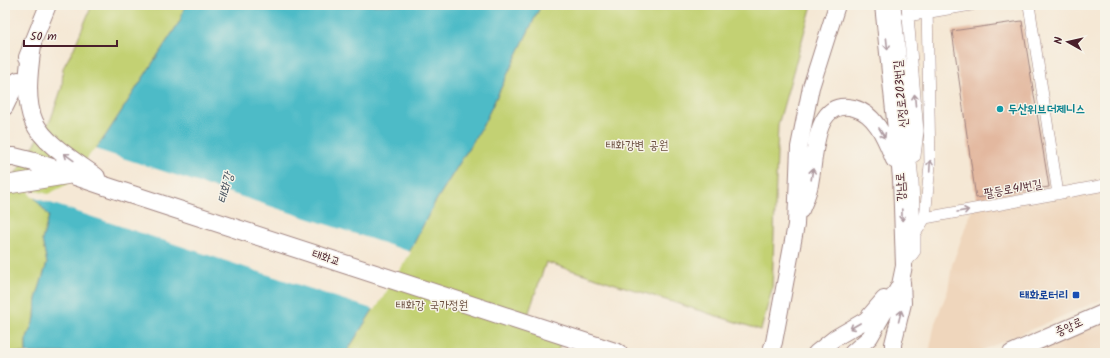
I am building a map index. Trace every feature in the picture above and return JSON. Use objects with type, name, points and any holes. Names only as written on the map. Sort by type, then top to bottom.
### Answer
[{"type":"main road","points":[[5,107],[11,87],[32,45],[48,5]]},
{"type":"main road","points":[[770,353],[774,342],[796,225],[799,147],[811,86],[838,5]]},
{"type":"main road","name":"강남로","points":[[852,353],[870,337],[900,285],[903,272],[907,180],[883,5]]},
{"type":"main road","points":[[32,45],[28,80],[30,108],[34,122],[43,136],[111,188]]},
{"type":"main road","points":[[796,225],[808,194],[819,130],[826,116],[836,109],[848,106],[861,110],[872,119],[881,131],[907,180]]},
{"type":"main road","name":"태화교","points":[[5,157],[14,157],[34,162],[618,353]]},
{"type":"main road","points":[[5,185],[71,174]]},
{"type":"main road","points":[[816,353],[835,338],[866,320],[903,272]]},
{"type":"main road","points":[[893,353],[893,344],[903,303],[903,272]]},
{"type":"main road","name":"중앙로","points":[[1011,353],[1105,312]]},
{"type":"street","points":[[895,5],[907,180],[915,234],[915,251],[903,272]]},
{"type":"street","points":[[907,10],[971,5]]},
{"type":"street","points":[[1029,5],[1058,194]]},
{"type":"street","points":[[915,234],[925,218],[930,165],[927,9]]},
{"type":"street","name":"신정로203번길","points":[[907,10],[918,131],[907,180]]},
{"type":"street","name":"팔등로41번길","points":[[925,218],[1105,185]]},
{"type":"shaded area","points":[[1105,186],[1105,298],[976,353],[929,353],[935,323],[948,290],[952,265],[976,198],[1049,187]]},
{"type":"shaded area","points":[[1105,320],[1105,353],[1031,353]]},
{"type":"green space","points":[[92,5],[185,5],[180,21],[106,135],[49,216],[42,240],[47,263],[36,299],[35,318],[26,340],[26,353],[5,353],[5,190],[51,119],[62,87],[63,68],[74,48]]},
{"type":"green space","name":"태화강변 공원","points":[[541,5],[812,5],[778,125],[772,289],[761,330],[546,262],[528,315],[566,328],[557,353],[346,353],[412,247],[434,204],[482,127]]},
{"type":"water","name":"태화강","points":[[185,5],[541,5],[482,127],[434,204],[412,247],[346,353],[26,353],[26,340],[35,318],[36,299],[47,263],[42,240],[49,216],[30,192],[49,196],[69,186],[106,135],[180,21]]},
{"type":"pier","points":[[95,148],[411,252],[375,310],[32,197],[29,193],[31,190],[48,194],[68,184]]},
{"type":"building","name":"두산위브더제니스","points":[[1022,21],[1049,187],[976,198],[952,31]]},
{"type":"place","name":"두산위브더제니스","points":[[1000,109]]},
{"type":"place","name":"태화로터리","points":[[1076,295]]},
{"type":"park label","name":"태화강 국가정원","points":[[432,305]]}]
